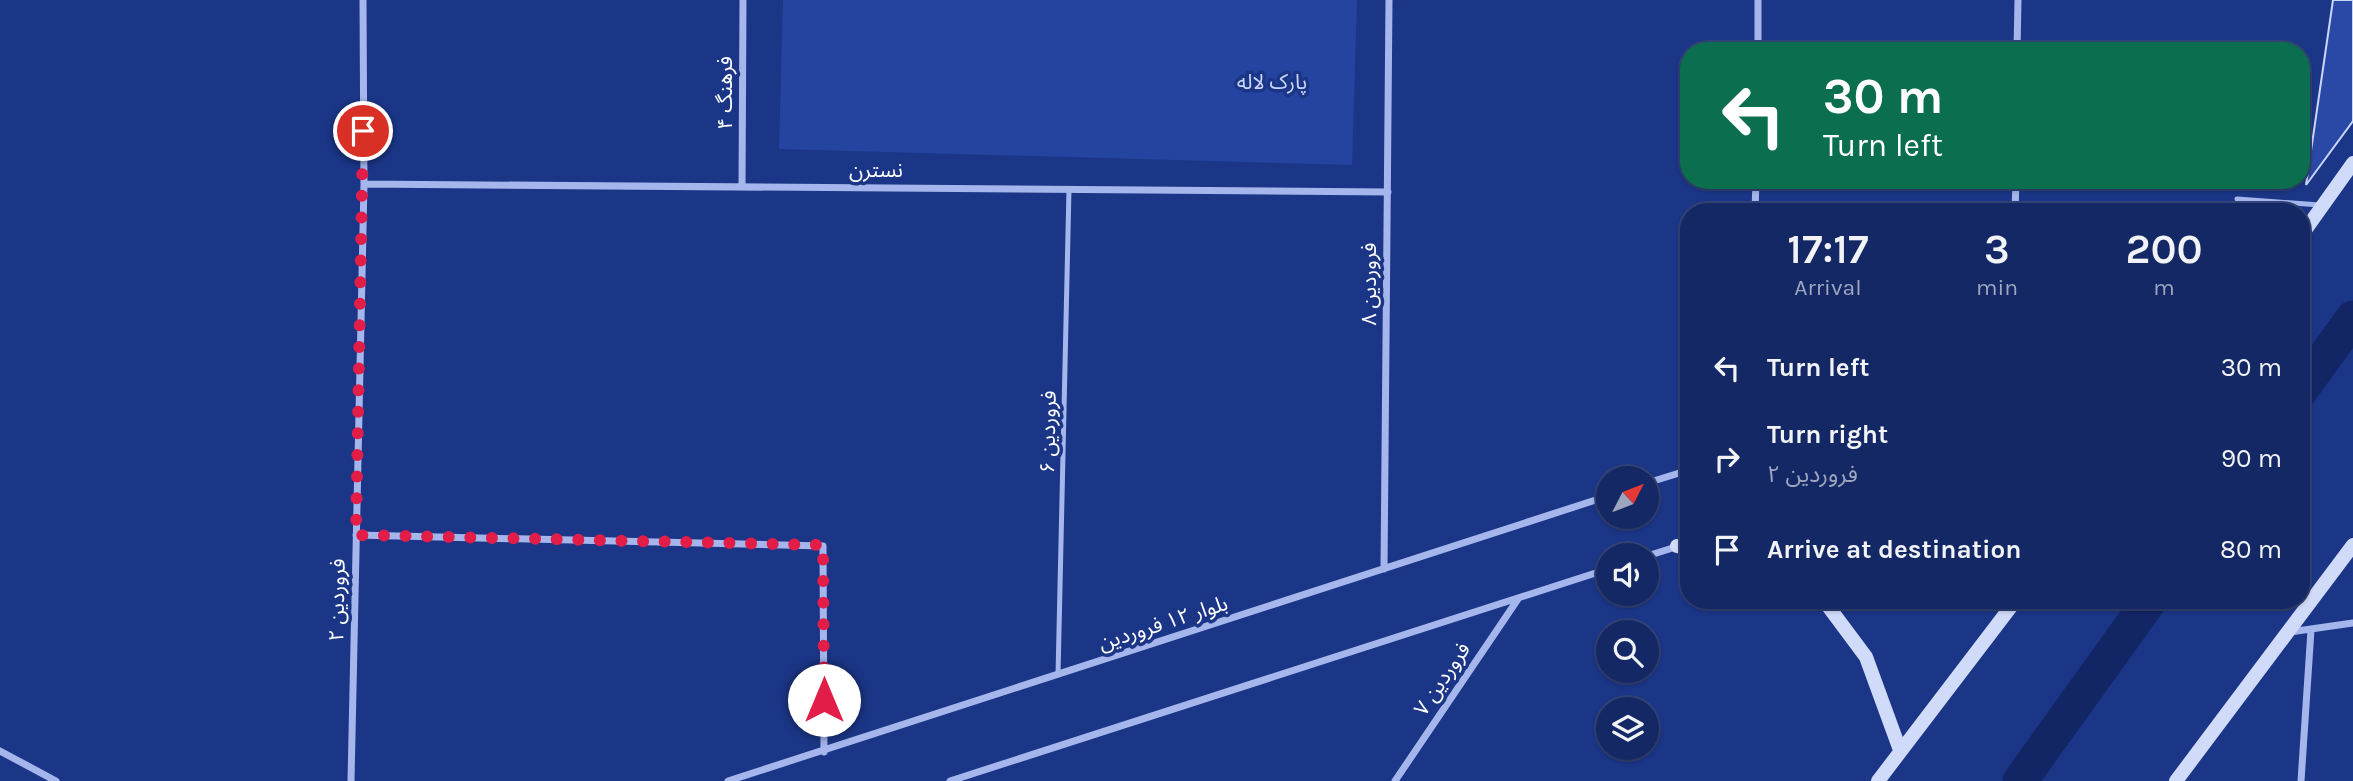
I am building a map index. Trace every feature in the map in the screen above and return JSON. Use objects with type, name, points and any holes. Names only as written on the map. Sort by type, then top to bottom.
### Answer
[{"type":"street","name":"فروردین ۲","points":[[351,781],[364,184],[363,0]]},
{"type":"street","name":"۴ فرهنگ","points":[[742,187],[743,0]]},
{"type":"street","name":"فروردین ۸","points":[[1384,569],[1389,0]]},
{"type":"street","points":[[1758,0],[1758,42]]},
{"type":"street","points":[[2017,42],[2018,0]]},
{"type":"street","points":[[2310,223],[2353,163]]},
{"type":"street","name":"نسترن","points":[[364,184],[1388,192]]},
{"type":"street","points":[[1659,480],[1680,473]]},
{"type":"street","name":"بلوار ۱۲ فروردین","points":[[729,781],[1596,500]]},
{"type":"street","points":[[356,535],[823,545],[824,752]]},
{"type":"street","points":[[2310,604],[2353,545]]},
{"type":"street","points":[[1659,553],[1680,547]]},
{"type":"street","points":[[950,781],[1596,573]]},
{"type":"street","name":"فروردین ۷","points":[[1395,781],[1519,598]]},
{"type":"street","points":[[1830,609],[1866,657],[1900,750]]},
{"type":"street","points":[[1878,781],[2009,609]]},
{"type":"street","points":[[2176,781],[2307,609]]},
{"type":"street","points":[[2290,632],[2353,623]]},
{"type":"street","points":[[2301,781],[2311,629]]},
{"type":"street","points":[[0,751],[56,781]]},
{"type":"lane","name":"فروردین ۶","points":[[1058,676],[1069,189]]},
{"type":"lane","points":[[2237,199],[2294,203]]},
{"type":"lane","points":[[2310,204],[2323,205]]},
{"type":"green space","name":"پارک لاله","points":[[783,0],[1357,0],[1352,165],[779,149]]},
{"type":"building","points":[[2333,0],[2353,0],[2353,121],[2310,180],[2310,158]]},
{"type":"waterway","points":[[2310,378],[2353,318]]},
{"type":"waterway","points":[[2020,781],[2144,609]]},
{"type":"route","points":[[363,131],[356,535],[823,545],[824,700]]}]
